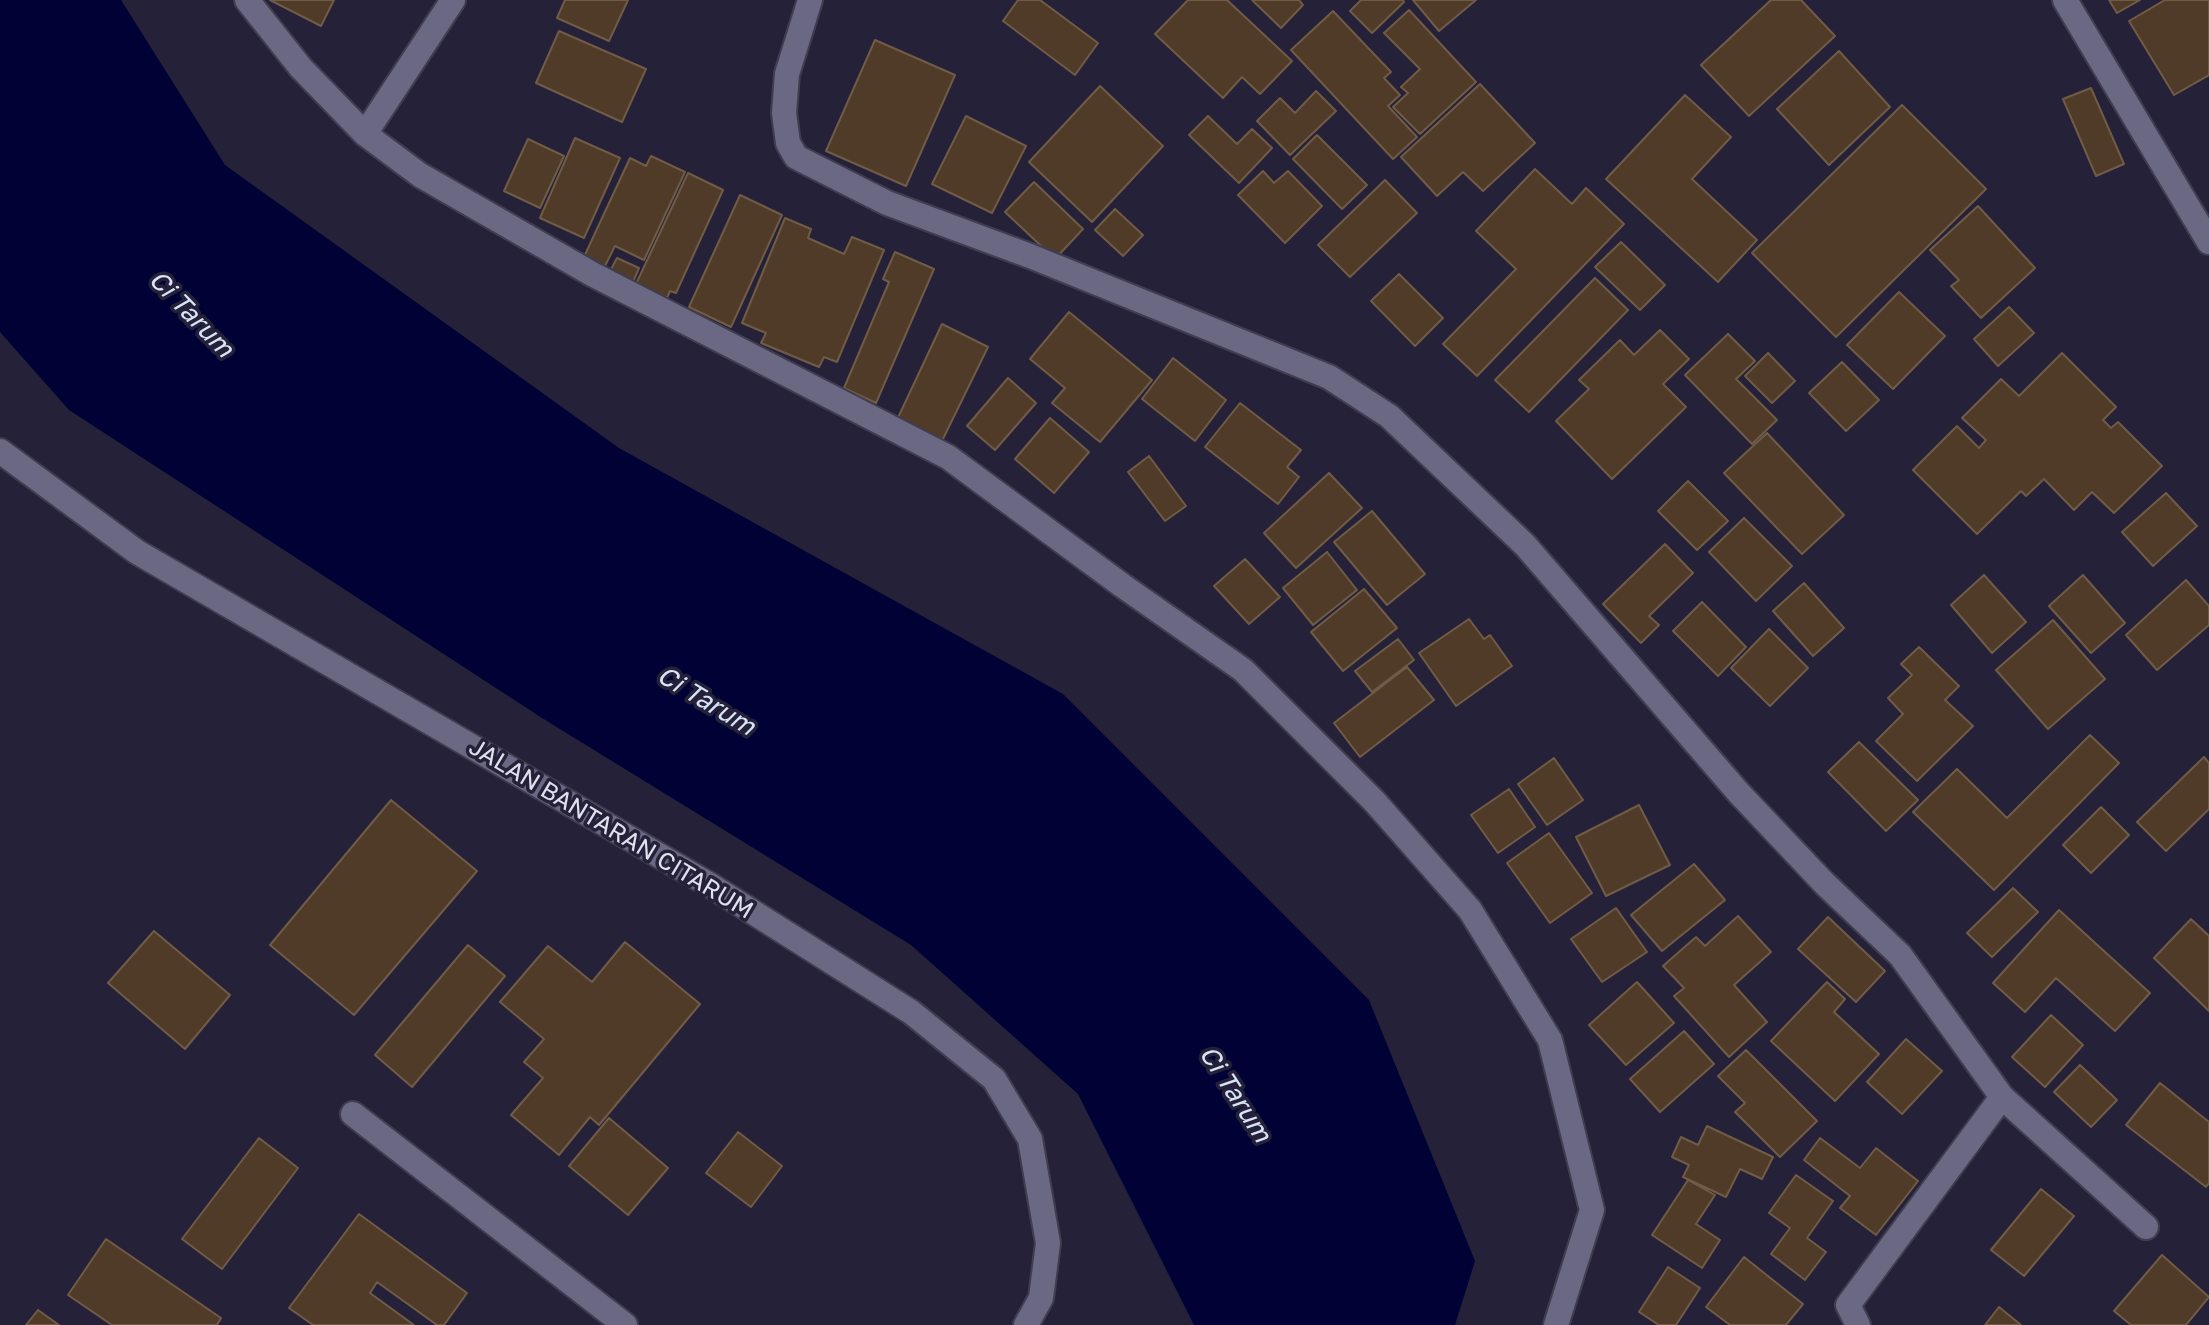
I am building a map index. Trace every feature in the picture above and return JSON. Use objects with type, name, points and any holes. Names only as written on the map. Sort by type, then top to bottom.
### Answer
[{"type":"street","points":[[247,0],[301,68],[365,134],[420,175],[592,274],[948,457],[1243,670],[1375,802],[1470,910],[1550,1040],[1592,1210],[1556,1325]]},
{"type":"street","points":[[365,134],[453,0]]},
{"type":"street","points":[[810,0],[787,74],[788,143],[796,157],[887,203],[1127,294],[1329,377],[1389,416],[1525,545],[1738,792],[1824,883],[1900,955],[2002,1097],[2146,1227]]},
{"type":"street","points":[[2065,0],[2209,242]]},
{"type":"street","name":"JALAN BANTARAN CITARUM","points":[[0,451],[137,552],[723,893],[911,1012],[994,1079],[1030,1139],[1048,1243],[1041,1298],[1026,1325]]},
{"type":"street","points":[[1858,1325],[1848,1305],[2002,1097]]},
{"type":"street","points":[[353,1114],[625,1325]]},
{"type":"water","name":"Ci Tarum","points":[[0,0],[121,0],[225,165],[619,448],[1063,694],[1369,1000],[1475,1261],[1455,1325],[1194,1325],[1078,1094],[911,945],[542,718],[69,410],[0,332]]},
{"type":"building","points":[[270,0],[334,0],[321,26]]},
{"type":"building","points":[[565,0],[628,0],[609,41],[557,18]]},
{"type":"building","points":[[1018,0],[1040,0],[1098,43],[1075,75],[1003,21]]},
{"type":"building","points":[[1188,0],[1227,0],[1292,61],[1260,94],[1242,77],[1223,98],[1155,34]]},
{"type":"building","points":[[1252,0],[1299,0],[1303,5],[1281,28]]},
{"type":"building","points":[[1361,0],[1404,2],[1372,33],[1350,11]]},
{"type":"building","points":[[1413,0],[1476,0],[1439,31]]},
{"type":"building","points":[[1771,0],[1801,0],[1835,36],[1749,116],[1701,65]]},
{"type":"building","points":[[2109,0],[2140,0],[2117,13]]},
{"type":"building","points":[[2165,0],[2209,0],[2209,75],[2174,95],[2129,21]]},
{"type":"building","points":[[1409,10],[1476,82],[1420,134],[1393,107],[1408,93],[1401,87],[1420,69],[1384,33]]},
{"type":"building","points":[[1333,11],[1391,72],[1384,78],[1400,95],[1388,106],[1417,137],[1393,159],[1291,50]]},
{"type":"building","points":[[559,31],[646,69],[622,122],[536,83]]},
{"type":"building","points":[[875,40],[955,75],[906,186],[826,151]]},
{"type":"building","points":[[1839,51],[1890,107],[1829,165],[1777,109]]},
{"type":"building","points":[[1480,84],[1535,143],[1483,191],[1463,172],[1437,196],[1401,157]]},
{"type":"building","points":[[1100,86],[1163,146],[1092,222],[1029,162]]},
{"type":"building","points":[[2091,88],[2124,164],[2096,176],[2063,99]]},
{"type":"building","points":[[1316,91],[1336,111],[1290,155],[1257,121],[1280,98],[1295,113]]},
{"type":"building","points":[[1685,95],[1731,137],[1692,179],[1757,240],[1718,282],[1606,179]]},
{"type":"building","points":[[1902,105],[1986,189],[1836,337],[1752,253]]},
{"type":"building","points":[[966,116],[1026,146],[992,213],[932,184]]},
{"type":"building","points":[[1208,116],[1237,144],[1252,129],[1272,148],[1239,183],[1189,135]]},
{"type":"building","points":[[1317,135],[1367,185],[1342,209],[1293,159]]},
{"type":"building","points":[[575,138],[620,158],[584,238],[540,218]]},
{"type":"building","points":[[528,139],[564,156],[540,208],[504,191]]},
{"type":"building","points":[[651,156],[685,172],[644,260],[615,246],[604,268],[583,259],[630,158],[646,166]]},
{"type":"building","points":[[1535,169],[1572,204],[1586,188],[1624,224],[1477,376],[1443,344],[1516,269],[1476,231]]},
{"type":"building","points":[[1263,171],[1274,183],[1288,171],[1322,206],[1285,243],[1238,195]]},
{"type":"building","points":[[688,173],[723,190],[676,293],[670,291],[667,298],[636,284]]},
{"type":"building","points":[[1385,180],[1417,213],[1350,277],[1318,245]]},
{"type":"building","points":[[1034,182],[1083,229],[1055,259],[1005,212]]},
{"type":"building","points":[[740,195],[782,215],[731,327],[689,307]]},
{"type":"building","points":[[1978,206],[2035,268],[1981,318],[1951,286],[1959,280],[1930,250]]},
{"type":"building","points":[[1115,209],[1143,235],[1123,256],[1095,230]]},
{"type":"building","points":[[785,218],[811,229],[808,238],[844,254],[852,237],[884,250],[837,362],[824,357],[819,367],[761,343],[766,333],[742,323]]},
{"type":"building","points":[[1621,242],[1665,285],[1640,310],[1595,267]]},
{"type":"building","points":[[895,252],[934,269],[876,403],[844,388],[889,282],[883,279]]},
{"type":"building","points":[[617,258],[639,268],[631,287],[607,277]]},
{"type":"building","points":[[1399,274],[1443,318],[1415,346],[1371,301]]},
{"type":"building","points":[[1595,278],[1628,310],[1529,412],[1495,380]]},
{"type":"building","points":[[1899,292],[1945,336],[1893,389],[1847,345]]},
{"type":"building","points":[[2009,307],[2034,333],[1998,366],[1974,339]]},
{"type":"building","points":[[1069,312],[1152,380],[1100,442],[1052,403],[1065,388],[1030,359]]},
{"type":"building","points":[[942,324],[988,347],[940,445],[895,424]]},
{"type":"building","points":[[1660,330],[1689,359],[1663,384],[1686,407],[1612,479],[1556,421],[1589,389],[1579,380],[1620,340],[1634,355]]},
{"type":"building","points":[[1728,334],[1755,361],[1736,379],[1777,420],[1752,444],[1685,375]]},
{"type":"building","points":[[1768,353],[1795,381],[1772,403],[1745,376]]},
{"type":"building","points":[[2062,353],[2116,407],[2103,420],[2111,428],[2118,422],[2162,466],[2114,513],[2092,492],[2074,510],[2044,479],[2026,496],[2021,491],[1977,534],[1913,470],[1957,426],[1979,448],[1986,440],[1962,418],[2001,379],[2019,396]]},
{"type":"building","points":[[1173,358],[1226,400],[1195,441],[1142,399]]},
{"type":"building","points":[[1842,362],[1879,400],[1846,431],[1809,393]]},
{"type":"building","points":[[1008,378],[1036,403],[995,450],[967,426]]},
{"type":"building","points":[[1240,403],[1301,450],[1287,467],[1299,477],[1278,504],[1205,447]]},
{"type":"building","points":[[1050,418],[1089,452],[1054,493],[1015,459]]},
{"type":"building","points":[[1767,433],[1844,515],[1802,554],[1724,473]]},
{"type":"building","points":[[1149,456],[1186,506],[1165,521],[1128,472]]},
{"type":"building","points":[[1329,473],[1362,508],[1296,568],[1264,533]]},
{"type":"building","points":[[1688,481],[1728,521],[1697,550],[1658,511]]},
{"type":"building","points":[[2166,493],[2197,526],[2153,566],[2122,532]]},
{"type":"building","points":[[1372,511],[1425,574],[1387,605],[1334,542]]},
{"type":"building","points":[[1744,518],[1792,566],[1756,601],[1709,552]]},
{"type":"building","points":[[1665,544],[1693,573],[1649,616],[1659,625],[1641,643],[1603,604]]},
{"type":"building","points":[[1327,552],[1357,590],[1313,625],[1283,588]]},
{"type":"building","points":[[1245,559],[1280,597],[1249,624],[1214,586]]},
{"type":"building","points":[[1984,575],[2026,622],[1992,653],[1951,605]]},
{"type":"building","points":[[2083,575],[2125,623],[2091,653],[2049,606]]},
{"type":"building","points":[[2186,580],[2209,606],[2209,625],[2157,670],[2126,635]]},
{"type":"building","points":[[1804,583],[1844,628],[1813,656],[1773,611]]},
{"type":"building","points":[[1364,589],[1397,628],[1343,671],[1311,632]]},
{"type":"building","points":[[1702,602],[1746,647],[1718,676],[1673,631]]},
{"type":"building","points":[[1469,619],[1484,639],[1490,635],[1512,666],[1456,706],[1419,653]]},
{"type":"building","points":[[2053,620],[2105,679],[2048,729],[1996,670]]},
{"type":"building","points":[[1769,629],[1808,668],[1770,706],[1731,668]]},
{"type":"building","points":[[1398,639],[1414,660],[1372,692],[1355,671]]},
{"type":"building","points":[[1919,647],[1959,686],[1945,700],[1973,726],[1917,781],[1876,741],[1903,714],[1888,698],[1912,675],[1901,664]]},
{"type":"building","points":[[1407,667],[1434,700],[1360,757],[1334,723]]},
{"type":"building","points":[[2090,735],[2119,763],[1994,890],[1913,812],[1957,769],[2007,818]]},
{"type":"building","points":[[1859,742],[1918,800],[1886,831],[1828,772]]},
{"type":"building","points":[[2204,757],[2209,763],[2209,809],[2166,851],[2137,822]]},
{"type":"building","points":[[1554,758],[1583,800],[1547,825],[1518,784]]},
{"type":"building","points":[[1509,789],[1535,827],[1498,853],[1471,815]]},
{"type":"building","points":[[391,800],[477,871],[354,1015],[270,945]]},
{"type":"building","points":[[1639,805],[1670,865],[1606,896],[1576,837]]},
{"type":"building","points":[[2101,807],[2129,835],[2091,873],[2063,845]]},
{"type":"building","points":[[1549,833],[1592,893],[1550,923],[1507,863]]},
{"type":"building","points":[[1694,864],[1725,900],[1662,951],[1631,915]]},
{"type":"building","points":[[2013,888],[2038,912],[1992,957],[1967,933]]},
{"type":"building","points":[[1616,908],[1647,952],[1602,982],[1571,939]]},
{"type":"building","points":[[2059,910],[2150,993],[2115,1031],[2056,978],[2025,1012],[1993,983]]},
{"type":"building","points":[[1738,916],[1771,952],[1734,985],[1767,1022],[1729,1057],[1674,996],[1684,988],[1663,966],[1696,937],[1705,946]]},
{"type":"building","points":[[1828,917],[1885,971],[1856,1002],[1798,949]]},
{"type":"building","points":[[2191,919],[2209,936],[2209,1011],[2154,958]]},
{"type":"building","points":[[154,931],[230,995],[185,1049],[108,983]]},
{"type":"building","points":[[625,942],[700,1004],[599,1125],[590,1117],[559,1155],[511,1115],[543,1078],[524,1062],[544,1039],[500,1002],[548,946],[592,982]]},
{"type":"building","points":[[468,945],[505,976],[412,1087],[375,1055]]},
{"type":"building","points":[[1637,982],[1674,1023],[1626,1065],[1589,1025]]},
{"type":"building","points":[[1827,982],[1845,999],[1834,1012],[1879,1054],[1835,1101],[1771,1041]]},
{"type":"building","points":[[2051,1015],[2083,1045],[2045,1087],[2012,1057]]},
{"type":"building","points":[[1684,1031],[1714,1064],[1660,1112],[1630,1079]]},
{"type":"building","points":[[1906,1039],[1942,1071],[1902,1114],[1867,1082]]},
{"type":"building","points":[[1746,1050],[1817,1121],[1780,1157],[1735,1112],[1745,1103],[1718,1076]]},
{"type":"building","points":[[2080,1065],[2117,1100],[2091,1127],[2054,1092]]},
{"type":"building","points":[[2160,1083],[2209,1122],[2209,1183],[2206,1187],[2126,1125]]},
{"type":"building","points":[[609,1118],[668,1168],[628,1215],[569,1166]]},
{"type":"building","points":[[1707,1126],[1773,1157],[1762,1179],[1740,1169],[1726,1197],[1683,1177],[1689,1165],[1672,1157],[1681,1137],[1698,1145]]},
{"type":"building","points":[[738,1132],[782,1166],[751,1207],[706,1173]]},
{"type":"building","points":[[259,1138],[298,1168],[222,1269],[182,1239]]},
{"type":"building","points":[[1820,1138],[1860,1168],[1876,1148],[1918,1181],[1876,1235],[1840,1208],[1850,1196],[1804,1160]]},
{"type":"building","points":[[1796,1175],[1833,1201],[1807,1238],[1826,1252],[1805,1280],[1771,1254],[1790,1228],[1769,1213]]},
{"type":"building","points":[[1688,1180],[1715,1195],[1696,1224],[1720,1240],[1702,1268],[1652,1235]]},
{"type":"building","points":[[2041,1189],[2074,1216],[2024,1276],[1991,1250]]},
{"type":"building","points":[[359,1214],[467,1293],[444,1325],[437,1325],[377,1282],[370,1293],[414,1325],[313,1325],[289,1308]]},
{"type":"building","points":[[106,1239],[221,1318],[217,1325],[112,1325],[68,1295]]},
{"type":"building","points":[[2162,1255],[2209,1297],[2186,1325],[2131,1325],[2114,1311]]},
{"type":"building","points":[[1744,1257],[1803,1304],[1786,1325],[1730,1325],[1706,1307]]},
{"type":"building","points":[[1668,1267],[1700,1288],[1676,1325],[1659,1325],[1639,1312]]},
{"type":"building","points":[[1999,1307],[2021,1325],[1985,1325]]},
{"type":"building","points":[[38,1310],[59,1325],[26,1325]]}]
